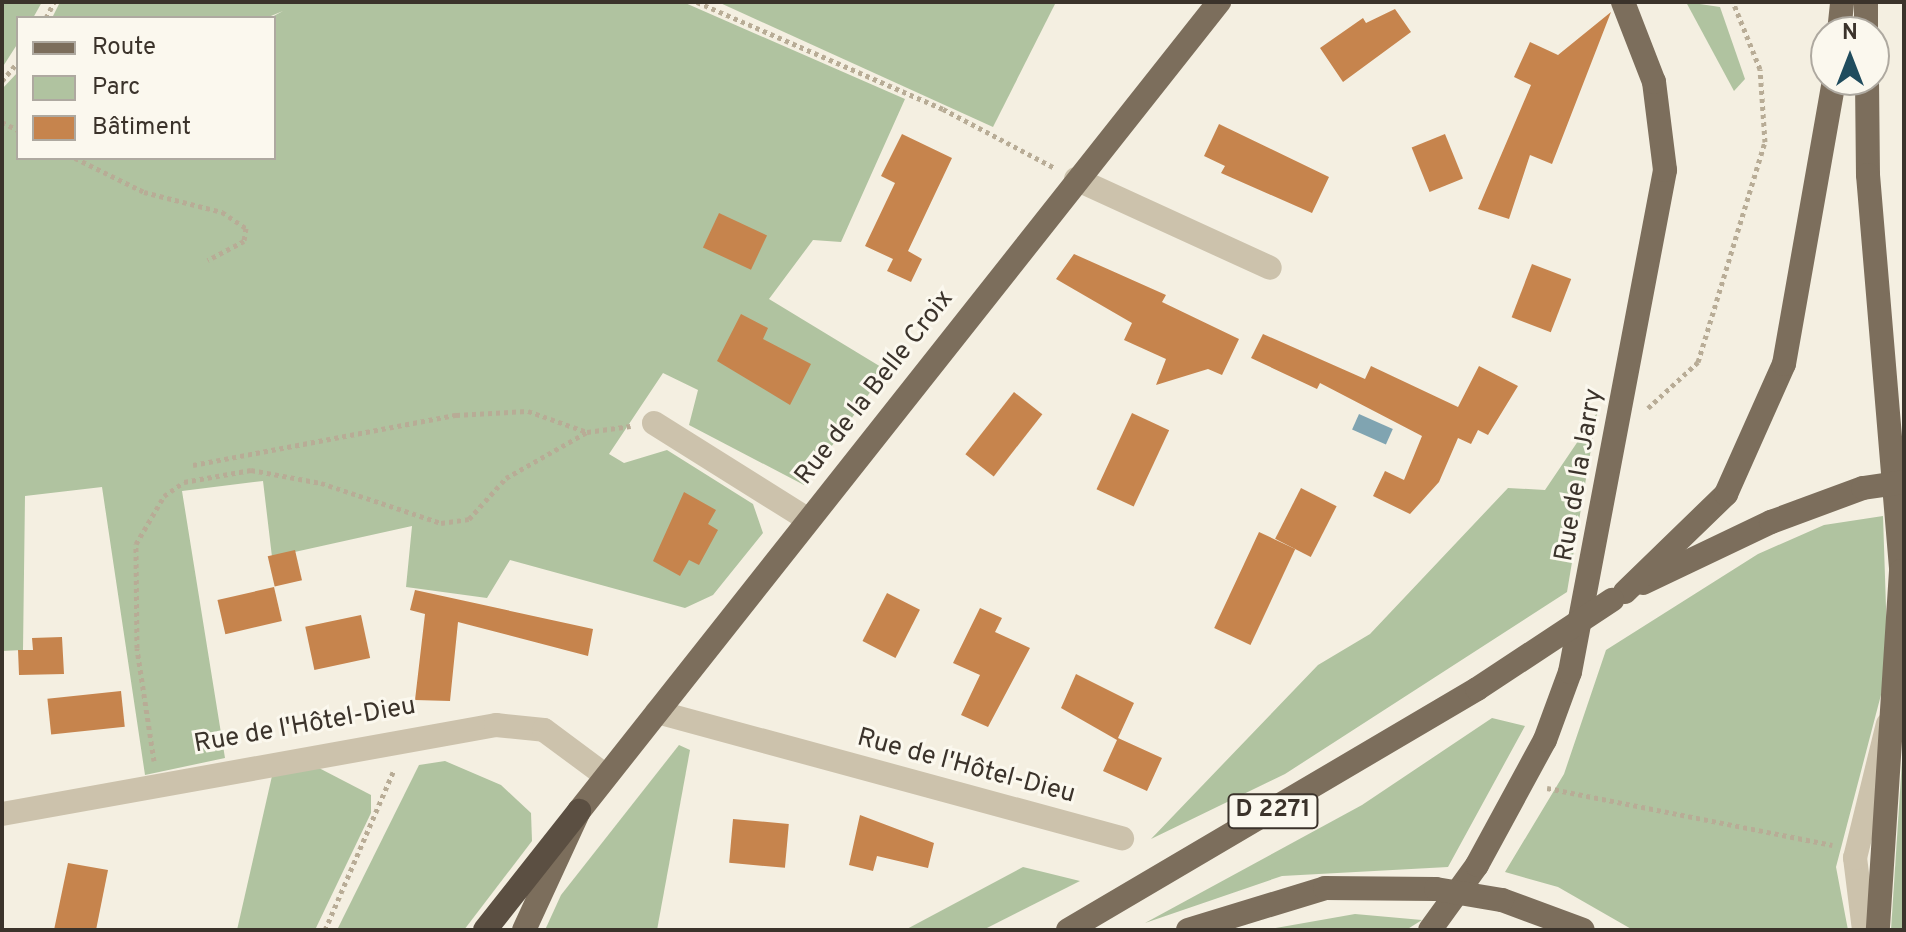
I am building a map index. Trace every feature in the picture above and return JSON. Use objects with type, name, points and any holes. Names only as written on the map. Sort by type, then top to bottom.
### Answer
[{"type":"highway","points":[[485,930],[579,811]]},
{"type":"main road","name":"Rue de la Belle Croix","points":[[524,930],[579,811],[1219,2]]},
{"type":"main road","name":"Rue de la Jarry","points":[[1430,930],[1477,865],[1564,696],[1665,170],[1654,82],[1623,2]]},
{"type":"main road","points":[[1619,596],[1726,494],[1784,364],[1831,96]]},
{"type":"main road","points":[[1867,96],[1868,175],[1901,571],[1895,703],[1878,930]]},
{"type":"main road","name":"D 2271","points":[[1068,930],[1477,689],[1619,596],[1771,522],[1863,488],[1904,482]]},
{"type":"main road","points":[[1188,930],[1325,888],[1422,888],[1502,900],[1583,930]]},
{"type":"street","points":[[1076,179],[1270,268]]},
{"type":"street","points":[[654,423],[807,519]]},
{"type":"street","points":[[1864,930],[1856,850],[1872,769],[1895,703]]},
{"type":"street","name":"Rue de l'Hôtel-Dieu","points":[[657,712],[1122,838]]},
{"type":"street","name":"Rue de l'Hôtel-Dieu","points":[[2,814],[158,781],[401,736],[521,725],[544,730],[606,776]]},
{"type":"path","points":[[697,2],[943,109],[1076,179]]},
{"type":"path","points":[[1615,439],[1698,362],[1765,142],[1760,69],[1733,2]]},
{"type":"path","points":[[2,81],[16,64]]},
{"type":"path","points":[[79,160],[144,192],[222,212],[246,228],[244,241],[208,260]]},
{"type":"path","points":[[193,465],[456,415],[528,411],[587,432]]},
{"type":"path","points":[[158,781],[137,648],[136,544],[164,496],[184,482],[251,470],[321,483],[441,523],[469,519],[506,478],[587,432],[654,423]]},
{"type":"path","points":[[325,930],[391,786],[401,736]]},
{"type":"path","points":[[1519,782],[1856,850]]},
{"type":"green space","points":[[2,2],[42,2],[34,16],[16,16],[16,46],[2,68]]},
{"type":"green space","points":[[60,2],[683,2],[905,99],[841,242],[813,240],[769,299],[886,370],[804,485],[689,425],[698,390],[663,373],[609,454],[624,463],[667,450],[753,504],[763,533],[713,595],[685,608],[510,560],[487,598],[406,587],[412,526],[272,557],[263,481],[182,491],[225,758],[145,775],[102,487],[25,496],[23,650],[2,651],[2,89],[16,74],[16,160],[276,160],[274,16],[283,11],[271,16],[53,16]]},
{"type":"green space","points":[[718,2],[1056,2],[993,127]]},
{"type":"green space","points":[[1686,2],[1720,7],[1745,79],[1734,91]]},
{"type":"green space","points":[[1597,413],[1567,592],[1285,774],[1151,839],[1318,665],[1370,634],[1508,488],[1545,490]]},
{"type":"green space","points":[[1883,516],[1888,668],[1836,867],[1848,930],[1633,930],[1558,887],[1505,872],[1564,774],[1606,650],[1758,554],[1824,525]]},
{"type":"green space","points":[[1492,718],[1525,726],[1448,867],[1282,876],[1145,923],[1362,805]]},
{"type":"green space","points":[[1904,730],[1904,930],[1891,930]]},
{"type":"green space","points":[[679,745],[690,750],[657,930],[545,930],[561,895]]},
{"type":"green space","points":[[445,761],[501,785],[531,813],[532,841],[464,930],[337,930],[419,765]]},
{"type":"green space","points":[[317,767],[371,795],[371,813],[315,930],[237,930],[272,776]]},
{"type":"green space","points":[[1023,867],[1080,881],[983,930],[905,930]]},
{"type":"green space","points":[[1355,914],[1422,920],[1406,930],[1264,930]]},
{"type":"water","points":[[1359,414],[1393,429],[1386,445],[1352,430]]},
{"type":"building","points":[[1395,9],[1411,32],[1343,82],[1320,48],[1363,18],[1366,23]]},
{"type":"building","points":[[1611,12],[1552,164],[1530,155],[1509,219],[1478,209],[1531,85],[1514,77],[1530,42],[1558,55]]},
{"type":"building","points":[[1219,124],[1329,177],[1312,213],[1221,173],[1225,166],[1204,156]]},
{"type":"building","points":[[902,134],[952,158],[908,251],[922,259],[911,282],[887,271],[893,259],[865,246],[895,183],[881,176]]},
{"type":"building","points":[[1445,134],[1463,179],[1430,192],[1412,147]]},
{"type":"building","points":[[719,213],[767,235],[751,270],[703,247]]},
{"type":"building","points":[[1074,254],[1166,295],[1162,302],[1239,339],[1222,375],[1208,369],[1156,385],[1166,359],[1124,340],[1132,323],[1056,279]]},
{"type":"building","points":[[1532,264],[1571,279],[1551,332],[1512,317]]},
{"type":"building","points":[[741,314],[768,328],[763,339],[811,364],[790,405],[717,361]]},
{"type":"building","points":[[1263,334],[1365,379],[1371,366],[1458,407],[1479,366],[1518,386],[1488,435],[1478,430],[1471,444],[1458,438],[1439,482],[1410,514],[1373,496],[1385,471],[1404,480],[1422,436],[1320,383],[1317,389],[1251,358]]},
{"type":"building","points":[[1014,392],[1042,414],[994,476],[965,454]]},
{"type":"building","points":[[1132,413],[1169,430],[1134,506],[1097,489]]},
{"type":"building","points":[[1301,488],[1337,506],[1311,557],[1275,539]]},
{"type":"building","points":[[684,492],[716,510],[708,524],[718,530],[699,565],[689,560],[680,576],[653,561]]},
{"type":"building","points":[[1259,532],[1295,549],[1250,645],[1214,628]]},
{"type":"building","points":[[295,550],[302,580],[275,587],[268,556]]},
{"type":"building","points":[[274,587],[282,621],[225,634],[217,600]]},
{"type":"building","points":[[415,590],[593,629],[588,656],[458,622],[450,701],[415,700],[425,614],[410,610]]},
{"type":"building","points":[[887,593],[920,610],[895,658],[862,641]]},
{"type":"building","points":[[980,608],[1002,618],[995,632],[1030,648],[988,727],[961,715],[980,675],[953,663]]},
{"type":"building","points":[[361,615],[370,658],[314,670],[305,627]]},
{"type":"building","points":[[62,637],[64,674],[19,675],[18,650],[33,650],[32,638]]},
{"type":"building","points":[[1076,674],[1134,703],[1118,738],[1162,758],[1147,791],[1103,771],[1117,740],[1061,708]]},
{"type":"building","points":[[121,691],[125,727],[51,735],[47,699]]},
{"type":"building","points":[[860,815],[934,843],[928,868],[877,856],[873,871],[849,865]]},
{"type":"building","points":[[733,819],[789,824],[785,868],[729,863]]},
{"type":"building","points":[[68,863],[108,870],[96,930],[54,930]]}]
